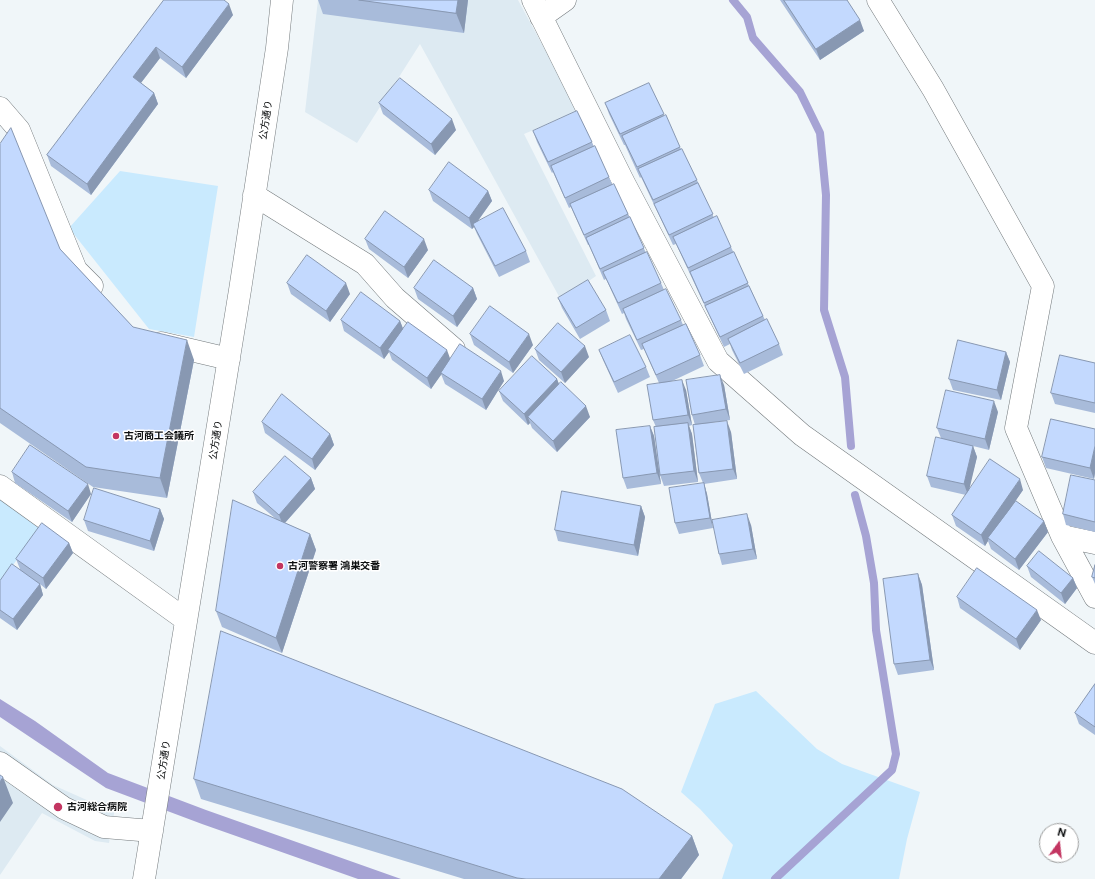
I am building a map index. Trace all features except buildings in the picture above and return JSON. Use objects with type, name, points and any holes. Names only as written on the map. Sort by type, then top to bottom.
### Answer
[{"type":"street","name":"公方通り","points":[[144,879],[229,359],[277,48],[282,0]]},
{"type":"street","points":[[565,0],[537,8],[623,181],[718,361],[802,436],[1095,643]]},
{"type":"street","points":[[878,0],[933,89],[1043,286],[1016,428],[1062,536],[1095,597]]},
{"type":"street","points":[[0,108],[19,130],[76,270],[107,302]]},
{"type":"street","points":[[254,195],[365,264],[395,298],[454,349]]},
{"type":"street","points":[[144,339],[229,359]]},
{"type":"street","points":[[0,486],[186,620]]},
{"type":"street","points":[[1062,536],[1095,543]]},
{"type":"street","points":[[0,763],[64,808],[104,827],[152,831]]},
{"type":"shaded area","points":[[318,0],[518,0],[578,111],[524,134],[596,276],[561,300],[420,44],[357,143],[305,112]]},
{"type":"shaded area","points":[[120,171],[218,186],[194,337],[149,329],[69,228]]},
{"type":"shaded area","points":[[0,499],[40,528],[0,583]]},
{"type":"shaded area","points":[[756,691],[817,749],[842,764],[920,792],[907,839],[899,879],[722,879],[733,845],[700,809],[681,792],[715,704]]},
{"type":"shaded area","name":"古河総合病院","points":[[0,746],[53,785],[89,801],[116,802],[109,843],[95,841],[42,813],[0,875]]},
{"type":"water","points":[[0,699],[35,721],[108,773],[206,810],[401,879],[358,879],[202,824],[106,788],[0,717]]},
{"type":"waterway","points":[[733,0],[747,17],[753,38],[800,92],[820,133],[826,195],[824,310],[845,377],[851,446]]},
{"type":"waterway","points":[[775,879],[892,770],[896,754],[876,630],[874,583],[866,536],[855,495]]},
{"type":"place","name":"古河商工会議所","points":[[116,436]]},
{"type":"place","name":"古河警察署 鴻巣交番","points":[[280,566]]},
{"type":"place","name":"古河総合病院","points":[[58,807]]}]
